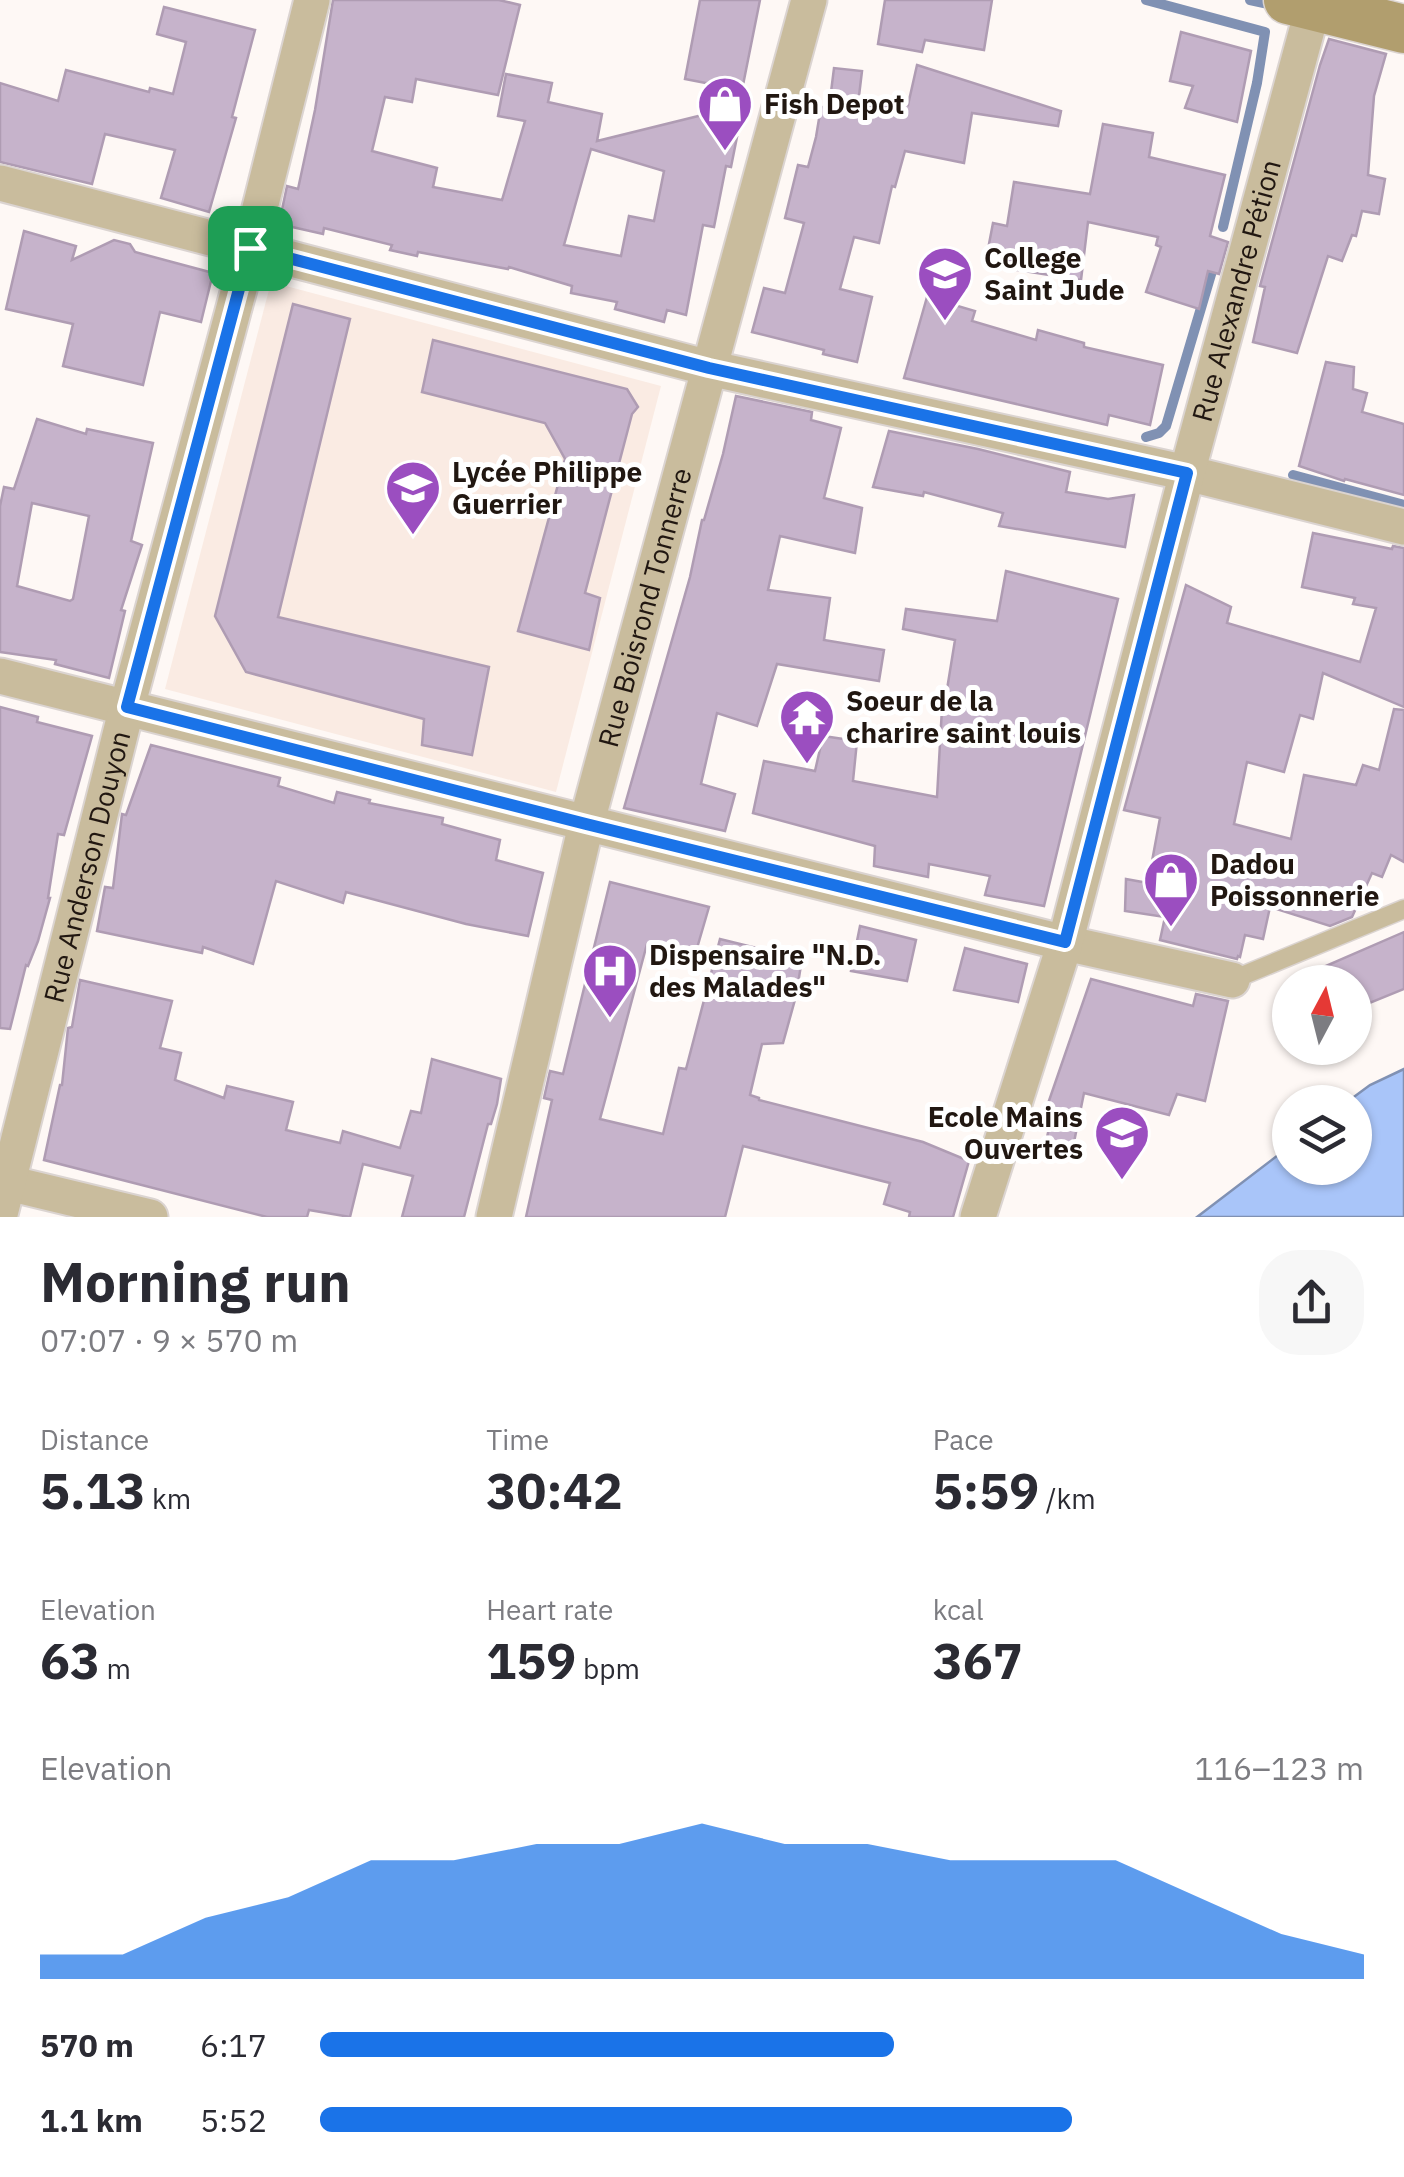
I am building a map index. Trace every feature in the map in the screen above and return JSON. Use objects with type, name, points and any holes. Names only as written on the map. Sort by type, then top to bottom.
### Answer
[{"type":"street","name":"Rue Anderson Douyon","points":[[3,1193],[312,0]]},
{"type":"street","name":"Rue Boisrond Tonnerre","points":[[494,1217],[586,824],[808,0]]},
{"type":"street","points":[[1305,2],[1404,29]]},
{"type":"street","name":"Rue Alexandre Pétion","points":[[978,1217],[1065,942],[1305,2]]},
{"type":"street","points":[[0,183],[709,368],[1187,473],[1404,527]]},
{"type":"street","points":[[0,676],[586,824],[1232,980]]},
{"type":"street","points":[[3,1193],[150,1217]]},
{"type":"lane","points":[[1232,980],[1404,909]]},
{"type":"shaded area","name":"Lycée Philippe Guerrier","points":[[271,282],[661,386],[556,792],[165,689]]},
{"type":"water","points":[[1404,1069],[1404,1217],[1197,1217],[1272,1160],[1272,1185],[1372,1185],[1370,1085]]},
{"type":"building","points":[[333,0],[499,0],[520,5],[498,95],[416,79],[412,102],[385,97],[372,151],[437,168],[433,187],[502,200],[525,121],[498,116],[506,74],[552,83],[548,102],[602,114],[597,141],[739,106],[731,167],[726,166],[714,227],[703,225],[686,315],[667,310],[664,322],[615,309],[617,302],[571,293],[572,286],[509,267],[418,252],[417,256],[390,250],[392,245],[324,228],[323,234],[279,224],[287,186],[298,189]],"holes":[[[591,149],[664,171],[654,221],[629,216],[621,256],[564,245]]]},
{"type":"building","points":[[700,0],[760,0],[742,90],[685,79]]},
{"type":"building","points":[[885,0],[992,0],[984,50],[925,40],[922,52],[878,44]]},
{"type":"building","points":[[164,7],[255,30],[232,117],[236,118],[209,212],[161,198],[175,150],[105,134],[92,184],[0,162],[0,83],[58,101],[66,70],[149,92],[150,88],[173,94],[186,42],[157,34]]},
{"type":"building","points":[[1181,32],[1251,51],[1237,122],[1185,108],[1193,86],[1170,81]]},
{"type":"building","points":[[1329,39],[1386,54],[1374,96],[1368,175],[1385,179],[1379,214],[1362,211],[1356,236],[1352,235],[1342,261],[1328,256],[1297,353],[1253,342],[1265,287],[1260,286]]},
{"type":"building","points":[[917,65],[1061,111],[1058,126],[972,113],[964,163],[905,151],[879,243],[854,237],[840,289],[872,297],[857,362],[752,332],[764,288],[785,293],[804,223],[785,218],[798,165],[808,167],[821,107],[829,108],[834,68],[862,71],[859,96],[908,105]]},
{"type":"building","points":[[1103,124],[1153,133],[1149,157],[1225,175],[1210,236],[1228,242],[1219,274],[1208,271],[1199,309],[1146,292],[1161,247],[1156,245],[1158,237],[1088,222],[1081,280],[985,265],[993,223],[1007,226],[1014,182],[1090,194]]},
{"type":"building","points":[[24,231],[76,246],[72,260],[114,240],[130,244],[135,252],[213,273],[201,322],[160,312],[143,385],[63,366],[73,324],[6,309]]},
{"type":"building","points":[[927,297],[975,311],[972,321],[1036,340],[1038,330],[1084,343],[1084,347],[1163,365],[1150,425],[1109,415],[1107,425],[904,378]]},
{"type":"building","points":[[293,304],[350,319],[278,617],[489,667],[472,755],[422,745],[424,719],[246,672],[215,616]]},
{"type":"building","points":[[433,340],[627,389],[638,407],[632,414],[585,593],[600,598],[589,650],[518,631],[565,459],[545,423],[422,392]]},
{"type":"building","points":[[1326,362],[1354,367],[1353,389],[1367,393],[1362,412],[1404,424],[1404,495],[1299,466]]},
{"type":"building","points":[[736,396],[812,412],[811,420],[841,428],[824,498],[862,508],[855,553],[780,536],[768,590],[830,598],[824,640],[884,650],[879,681],[777,664],[757,726],[717,713],[701,784],[735,794],[725,831],[624,808],[690,577]]},
{"type":"building","points":[[37,419],[86,434],[87,429],[153,443],[131,541],[142,545],[121,610],[125,611],[109,678],[55,664],[56,660],[0,652],[0,506],[4,487],[14,489]],"holes":[[[32,503],[89,516],[73,599],[17,586]]]},
{"type":"building","points":[[889,431],[1070,472],[1066,492],[1108,499],[1134,495],[1125,547],[999,526],[1003,513],[924,492],[923,496],[873,487]]},
{"type":"building","points":[[1313,533],[1404,548],[1404,707],[1323,673],[1313,719],[1300,715],[1284,772],[1247,762],[1234,824],[1291,839],[1304,775],[1356,785],[1363,765],[1379,770],[1394,709],[1404,710],[1404,862],[1391,855],[1382,877],[1372,873],[1352,917],[1330,926],[1270,907],[1263,939],[1245,935],[1237,959],[1160,940],[1165,917],[1125,911],[1126,879],[1148,883],[1160,818],[1124,810],[1186,585],[1231,607],[1227,623],[1360,662],[1376,608],[1353,604],[1355,598],[1302,587]]},
{"type":"building","points":[[1006,571],[1118,599],[1044,906],[985,895],[990,876],[929,864],[928,877],[874,866],[875,846],[753,813],[764,761],[815,771],[823,736],[857,741],[853,781],[937,797],[942,708],[955,640],[903,629],[906,609],[997,621]]},
{"type":"building","points":[[0,707],[38,717],[37,722],[92,736],[64,835],[58,834],[50,898],[38,941],[26,965],[10,1029],[0,1028]]},
{"type":"building","points":[[151,745],[280,778],[278,786],[334,803],[337,792],[370,800],[369,803],[443,818],[442,824],[500,840],[496,860],[543,873],[528,936],[346,892],[343,903],[276,881],[253,964],[203,947],[202,953],[97,931],[105,887],[113,888],[122,814],[126,815]]},
{"type":"building","points":[[610,882],[709,907],[695,955],[647,944],[600,1119],[663,1134],[679,1068],[686,1069],[720,939],[802,959],[783,1043],[762,1044],[750,1095],[923,1142],[969,1161],[953,1217],[909,1217],[910,1212],[884,1204],[890,1183],[743,1146],[725,1217],[526,1217],[552,1100],[544,1098],[550,1071],[563,1074]]},
{"type":"building","points":[[860,926],[916,940],[907,981],[851,971]]},
{"type":"building","points":[[1404,932],[1404,989],[1372,1002],[1372,965],[1328,965]]},
{"type":"building","points":[[965,948],[1027,964],[1018,1002],[954,990]]},
{"type":"building","points":[[1091,979],[1193,1006],[1196,994],[1228,1001],[1205,1101],[1177,1094],[1169,1115],[1084,1093],[1072,1152],[1045,1146],[1050,1124],[1042,1121]]},
{"type":"building","points":[[80,980],[172,1001],[160,1048],[181,1053],[175,1080],[224,1098],[227,1086],[293,1102],[286,1130],[340,1143],[343,1131],[400,1148],[411,1111],[421,1113],[432,1059],[501,1079],[464,1217],[402,1217],[413,1176],[363,1164],[350,1217],[309,1210],[307,1217],[267,1217],[44,1160]]},
{"type":"waterway","points":[[1146,0],[1265,32],[1223,227]]},
{"type":"waterway","points":[[1250,0],[1277,6]]},
{"type":"waterway","points":[[1146,437],[1166,426],[1212,271]]},
{"type":"waterway","points":[[1293,475],[1404,505]]},
{"type":"place","name":"Fish Depot","points":[[725,153]]},
{"type":"place","name":"College Saint Jude","points":[[945,323]]},
{"type":"place","name":"Lycée Philippe Guerrier","points":[[413,537]]},
{"type":"place","name":"Soeur de la charire saint louis","points":[[807,766]]},
{"type":"place","name":"Dadou Poissonnerie","points":[[1171,929]]},
{"type":"place","name":"Dispensaire \"N.D. des Malades\"","points":[[610,1020]]},
{"type":"place","name":"Ecole Mains Ouvertes","points":[[1122,1182]]},
{"type":"route","points":[[250,248],[709,368],[1187,473],[1065,942],[127,707],[250,248]]}]
